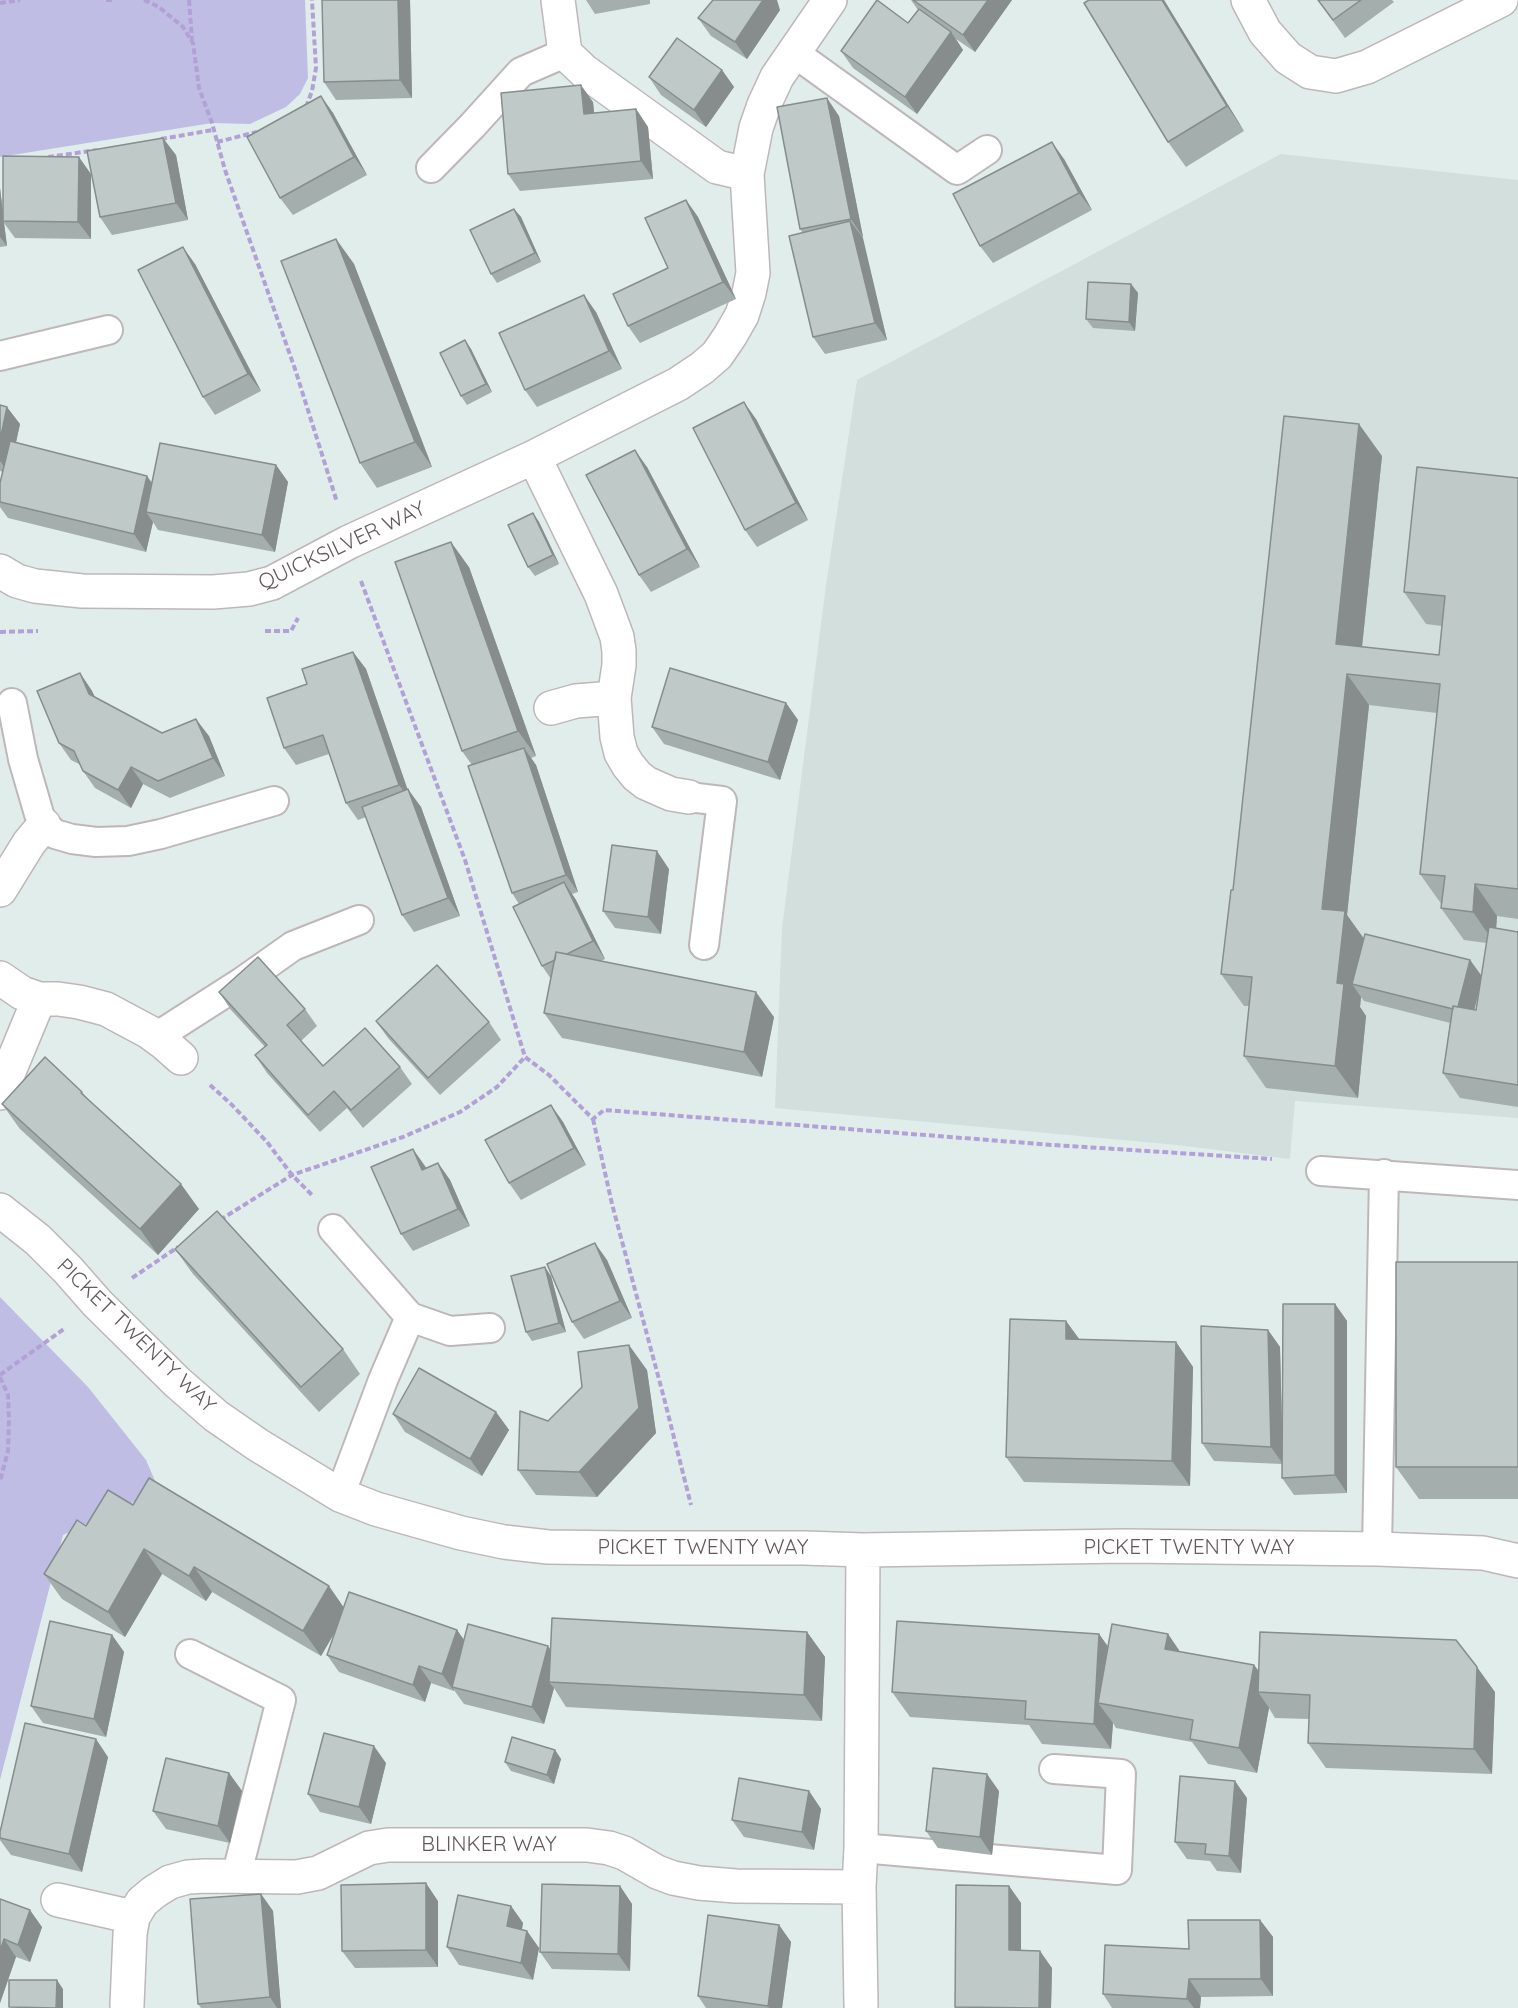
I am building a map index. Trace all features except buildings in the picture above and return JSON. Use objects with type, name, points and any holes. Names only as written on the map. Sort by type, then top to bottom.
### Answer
[{"type":"street","points":[[558,0],[566,53],[584,71],[628,105],[717,166],[747,174]]},
{"type":"street","name":"QUICKSILVER WAY","points":[[0,571],[35,586],[82,591],[222,591],[249,589],[272,583],[349,542],[534,457],[678,384],[702,368],[717,354],[742,315],[753,273],[747,174],[756,128],[764,105],[793,52],[830,0]]},
{"type":"street","points":[[1248,0],[1265,32],[1288,58],[1310,72],[1336,76],[1367,68],[1500,0]]},
{"type":"street","points":[[534,457],[611,618],[619,651],[614,698],[617,737],[621,753],[637,776],[646,783],[671,794],[689,797]]},
{"type":"street","points":[[551,708],[576,701],[614,698]]},
{"type":"street","points":[[0,890],[29,843],[44,825]]},
{"type":"street","points":[[0,978],[22,993],[39,999],[80,1002],[106,1009],[156,1037],[181,1058]]},
{"type":"street","points":[[0,1093],[39,999]]},
{"type":"street","name":"PICKET TWENTY WAY","points":[[0,1210],[38,1240],[177,1382],[216,1416],[266,1450],[340,1495],[376,1509],[461,1533],[504,1542],[548,1547],[863,1550],[1126,1546],[1483,1553],[1518,1561]]},
{"type":"street","points":[[861,2005],[859,1887],[863,1550]]},
{"type":"street","name":"BLINKER WAY","points":[[133,1917],[142,1902],[170,1882],[188,1877],[205,1876],[288,1877],[308,1875],[369,1848],[388,1845],[586,1845],[609,1848],[624,1853],[657,1872],[699,1883],[736,1886],[859,1887]]},
{"type":"street","points":[[58,1900],[133,1917],[130,1934],[127,2005]]},
{"type":"lane","points":[[793,52],[957,170],[987,150]]},
{"type":"lane","points":[[431,168],[521,72],[566,53]]},
{"type":"lane","points":[[0,356],[108,330]]},
{"type":"lane","points":[[12,703],[23,759],[44,825],[55,834],[72,840],[128,841],[161,834],[274,801]]},
{"type":"lane","points":[[689,797],[722,801],[704,945]]},
{"type":"lane","points":[[156,1037],[234,988],[293,946],[359,920]]},
{"type":"lane","points":[[1322,1171],[1518,1185]]},
{"type":"lane","points":[[1377,1550],[1384,1174]]},
{"type":"lane","points":[[333,1229],[410,1317],[450,1331],[490,1328]]},
{"type":"lane","points":[[340,1495],[383,1380],[410,1317]]},
{"type":"lane","points":[[190,1654],[281,1700],[236,1877]]},
{"type":"lane","points":[[861,1848],[1117,1870],[1121,1774],[1054,1768]]},
{"type":"path","points":[[0,3],[20,0]]},
{"type":"path","points":[[106,0],[112,0]]},
{"type":"path","points":[[144,0],[159,7],[183,27],[193,44]]},
{"type":"path","points":[[189,0],[199,88],[225,170],[295,369],[358,571],[465,860],[525,1057],[549,1075],[593,1119],[612,1204],[691,1504],[691,1548]]},
{"type":"path","points":[[302,110],[307,106],[316,68],[312,0]]},
{"type":"path","points":[[157,140],[213,130]]},
{"type":"path","points":[[217,142],[261,131]]},
{"type":"path","points":[[45,158],[101,149]]},
{"type":"path","points":[[213,1225],[292,1175],[403,1137],[460,1112],[497,1087],[525,1057]]},
{"type":"path","points":[[181,1058],[232,1105],[267,1142],[292,1175],[315,1198],[333,1229]]},
{"type":"path","points":[[593,1119],[604,1110],[1053,1145],[1272,1159]]},
{"type":"path","points":[[0,1481],[8,1451],[9,1421],[8,1395],[0,1376],[153,1263],[183,1244]]},
{"type":"shaded area","points":[[0,0],[305,0],[308,78],[300,94],[286,107],[250,124],[212,123],[0,157]]},
{"type":"shaded area","points":[[1281,154],[1518,180],[1518,1118],[1295,1101],[1290,1159],[1177,1145],[775,1108],[782,928],[826,585],[857,380]]},
{"type":"shaded area","points":[[0,1297],[88,1387],[146,1460],[159,1490],[63,1535],[0,1780]]}]
